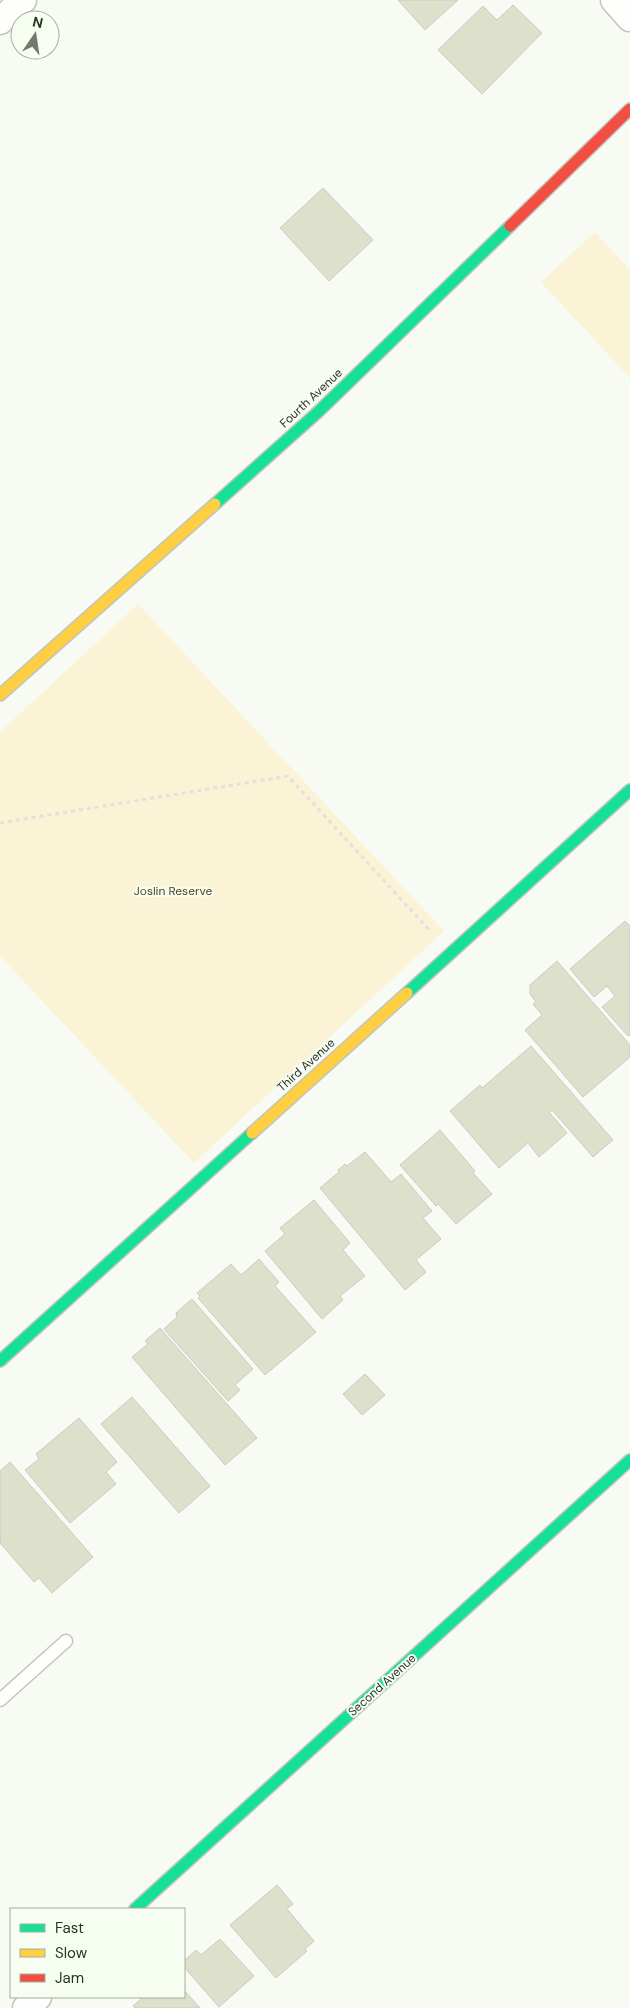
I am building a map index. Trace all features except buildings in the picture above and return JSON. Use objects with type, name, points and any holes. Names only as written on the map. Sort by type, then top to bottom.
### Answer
[{"type":"street","points":[[0,21],[24,0]]},
{"type":"street","points":[[614,0],[630,18]]},
{"type":"street","name":"Fourth Avenue","points":[[0,695],[318,412],[630,109]]},
{"type":"street","name":"Third Avenue","points":[[0,1361],[630,790]]},
{"type":"street","name":"Second Avenue","points":[[136,1908],[630,1460]]},
{"type":"street","points":[[26,2008],[37,1998]]},
{"type":"lane","points":[[0,1700],[66,1642]]},
{"type":"path","points":[[0,823],[288,776],[450,952]]},
{"type":"green space","points":[[595,232],[630,270],[630,378],[541,282]]},
{"type":"green space","name":"Joslin Reserve","points":[[138,604],[444,931],[194,1163],[0,956],[0,732]]},
{"type":"traffic: fast","points":[[215,504],[318,412],[510,226]]},
{"type":"traffic: fast","points":[[407,993],[630,790]]},
{"type":"traffic: fast","points":[[0,1361],[252,1133]]},
{"type":"traffic: fast","points":[[136,1908],[630,1460]]},
{"type":"traffic: slow","points":[[0,695],[215,504]]},
{"type":"traffic: slow","points":[[252,1133],[407,993]]},
{"type":"traffic: jam","points":[[510,226],[630,109]]}]
